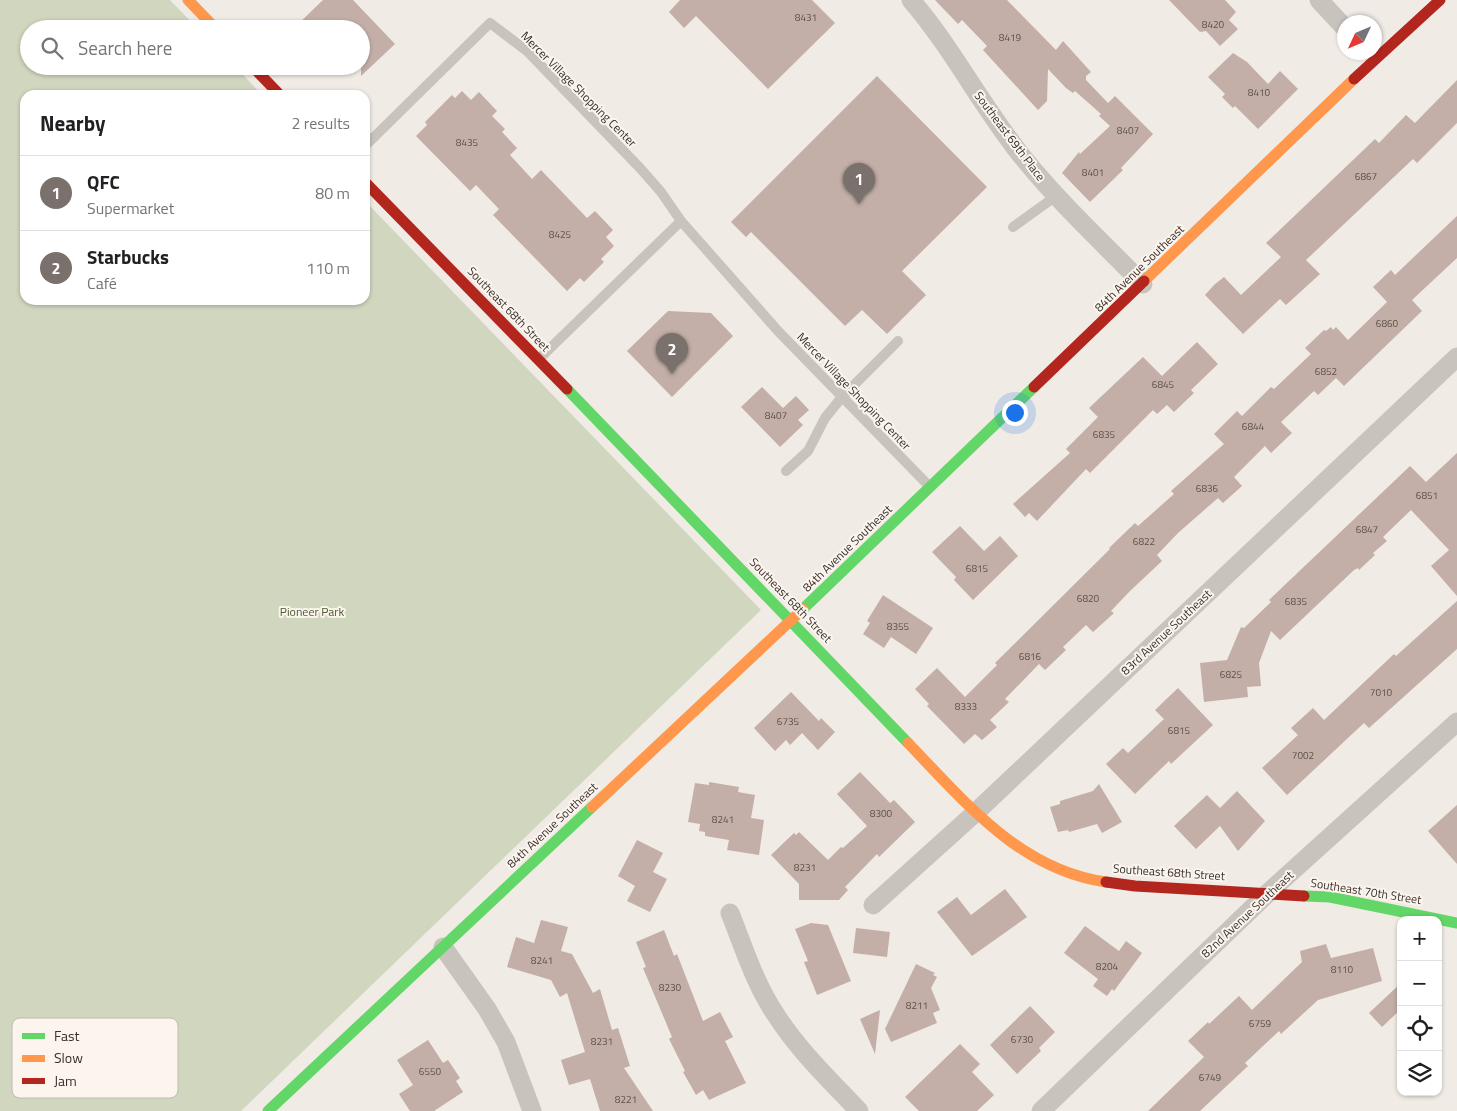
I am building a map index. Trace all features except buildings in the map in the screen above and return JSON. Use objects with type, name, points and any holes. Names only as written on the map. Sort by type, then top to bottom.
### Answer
[{"type":"street","points":[[188,0],[207,20]]},
{"type":"street","name":"Southeast 69th Place","points":[[911,0],[940,36],[997,123],[1024,160],[1056,196],[1143,284]]},
{"type":"street","points":[[1319,0],[1337,19]]},
{"type":"street","name":"84th Avenue Southeast","points":[[1382,48],[1440,0]]},
{"type":"street","name":"84th Avenue Southeast","points":[[268,1111],[792,620],[1143,284],[1368,60]]},
{"type":"street","points":[[261,75],[275,90]]},
{"type":"street","name":"Southeast 68th Street","points":[[370,187],[792,620],[975,813],[1022,851],[1073,876],[1135,886],[1269,892]]},
{"type":"street","name":"83rd Avenue Southeast","points":[[873,906],[975,813],[1457,357]]},
{"type":"street","name":"82nd Avenue Southeast","points":[[1041,1111],[1269,892],[1457,722]]},
{"type":"street","name":"Southeast 70th Street","points":[[1269,892],[1330,897],[1457,923]]},
{"type":"street","points":[[730,913],[754,975],[776,1015],[806,1055],[859,1111]]},
{"type":"street","points":[[442,947],[487,1009],[506,1042],[532,1111]]},
{"type":"lane","name":"Mercer Village Shopping Center","points":[[370,141],[490,23],[527,51],[640,168],[661,192],[681,221],[778,331],[930,487]]},
{"type":"lane","points":[[1013,226],[1056,196]]},
{"type":"lane","points":[[539,359],[681,221]]},
{"type":"lane","points":[[786,471],[808,451],[825,418],[842,397],[898,341]]},
{"type":"green space","name":"Pioneer Park","points":[[0,0],[170,0],[189,20],[20,20],[20,75],[243,75],[257,90],[20,90],[20,305],[370,305],[370,206],[761,610],[241,1111],[0,1111]]},
{"type":"traffic: fast","points":[[803,609],[1034,387]]},
{"type":"traffic: fast","points":[[567,389],[908,743]]},
{"type":"traffic: fast","points":[[268,1111],[592,807]]},
{"type":"traffic: fast","points":[[1304,896],[1330,897],[1457,923]]},
{"type":"traffic: slow","points":[[188,0],[207,20]]},
{"type":"traffic: slow","points":[[1144,281],[1354,79]]},
{"type":"traffic: slow","points":[[592,807],[803,609]]},
{"type":"traffic: slow","points":[[908,743],[973,810],[1021,848],[1047,864],[1075,875],[1106,882]]},
{"type":"traffic: jam","points":[[1354,79],[1440,0]]},
{"type":"traffic: jam","points":[[261,75],[275,90]]},
{"type":"traffic: jam","points":[[370,187],[567,389]]},
{"type":"traffic: jam","points":[[1034,387],[1144,281]]},
{"type":"traffic: jam","points":[[1106,882],[1135,886],[1304,896]]},
{"type":"place","name":"QFC","points":[[859,204]]},
{"type":"place","name":"Starbucks","points":[[672,374]]}]
